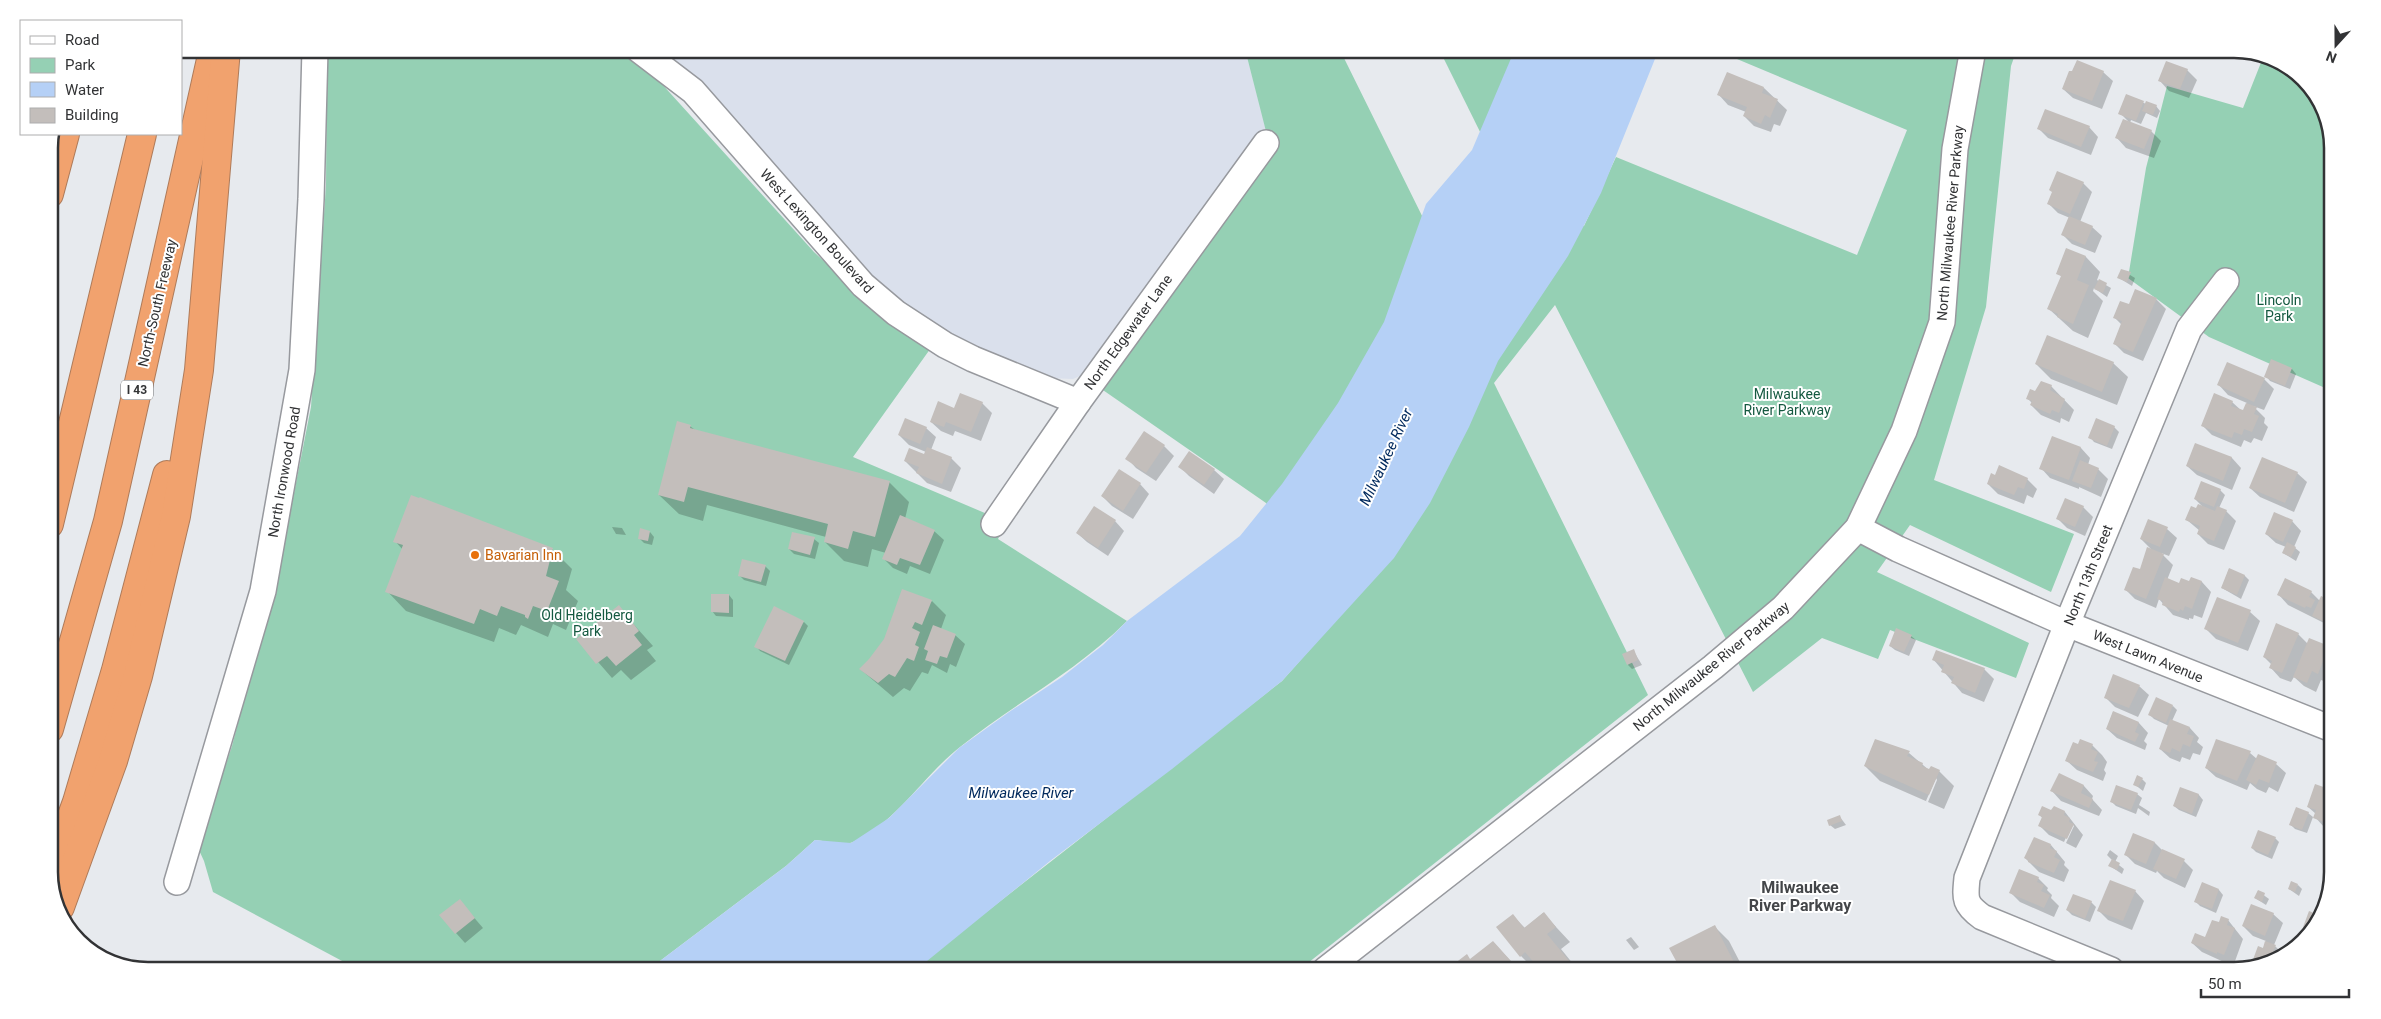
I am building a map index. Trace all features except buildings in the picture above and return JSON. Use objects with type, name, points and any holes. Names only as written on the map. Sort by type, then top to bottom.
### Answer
[{"type":"highway","name":"North-South Freeway","points":[[58,697],[108,521],[211,58]]},
{"type":"highway","points":[[62,901],[113,761],[138,676],[176,516],[199,370],[225,58]]},
{"type":"highway","points":[[58,160],[65,135]]},
{"type":"highway","points":[[58,486],[142,135]]},
{"type":"highway","points":[[58,854],[77,802],[113,679],[161,496],[199,370]]},
{"type":"street","name":"North Ironwood Road","points":[[177,882],[263,591],[302,370],[311,199],[315,58]]},
{"type":"street","name":"West Lexington Boulevard","points":[[650,58],[693,91],[863,286],[896,313],[945,345],[1078,402]]},
{"type":"street","name":"North Milwaukee River Parkway","points":[[1336,962],[1713,667],[1784,608],[1858,528],[1904,431],[1942,322],[1955,149],[1971,58]]},
{"type":"street","name":"North Edgewater Lane","points":[[994,524],[1078,402],[1266,143]]},
{"type":"street","name":"North 13th Street","points":[[2092,962],[1982,917],[1971,909],[1965,899],[1967,878],[2068,624],[2189,329],[2226,281]]},
{"type":"street","name":"West Lawn Avenue","points":[[1858,528],[1898,550],[2068,624],[2324,726]]},
{"type":"shaded area","points":[[665,58],[1247,58],[1266,130],[1082,375],[1073,379],[1049,378],[963,341],[902,303],[867,276]]},
{"type":"green space","name":"Old Heidelberg Park","points":[[327,58],[628,58],[661,83],[814,252],[868,302],[933,345],[853,457],[1006,522],[998,539],[1127,621],[1087,656],[960,747],[883,823],[869,833],[849,843],[815,840],[786,866],[659,962],[344,962],[213,892],[198,848],[232,746],[282,554],[311,407],[326,185]]},
{"type":"green space","name":"Milwaukee River Parkway","points":[[1247,58],[1344,58],[1430,232],[1584,226],[1616,157],[1857,255],[1907,130],[1735,58],[2014,58],[2011,66],[1986,307],[1934,480],[2074,534],[2051,592],[1910,525],[1877,572],[2029,643],[2016,678],[1890,630],[1878,659],[1822,638],[1753,692],[1555,305],[1494,383],[1648,695],[1309,962],[922,962],[1282,681],[1335,621],[1266,503],[1100,388],[1271,151]]},
{"type":"green space","points":[[1443,58],[1599,58],[1491,154]]},
{"type":"green space","name":"Lincoln Park","points":[[2261,62],[2268,64],[2293,80],[2308,98],[2319,119],[2323,142],[2323,387],[2209,337],[2128,278],[2146,168],[2167,86],[2243,108]]},
{"type":"water","name":"Milwaukee River","points":[[1511,58],[1655,58],[1601,193],[1568,256],[1498,361],[1469,427],[1430,503],[1394,558],[1282,681],[1172,769],[1050,861],[926,962],[659,962],[786,866],[815,840],[851,843],[889,818],[959,748],[1062,677],[1103,645],[1127,621],[1240,536],[1282,484],[1338,403],[1384,322],[1426,204],[1472,150]]},
{"type":"place","name":"Bavarian Inn","points":[[475,555]]},
{"type":"district","name":"Milwaukee River Parkway","points":[[1800,896]]}]
